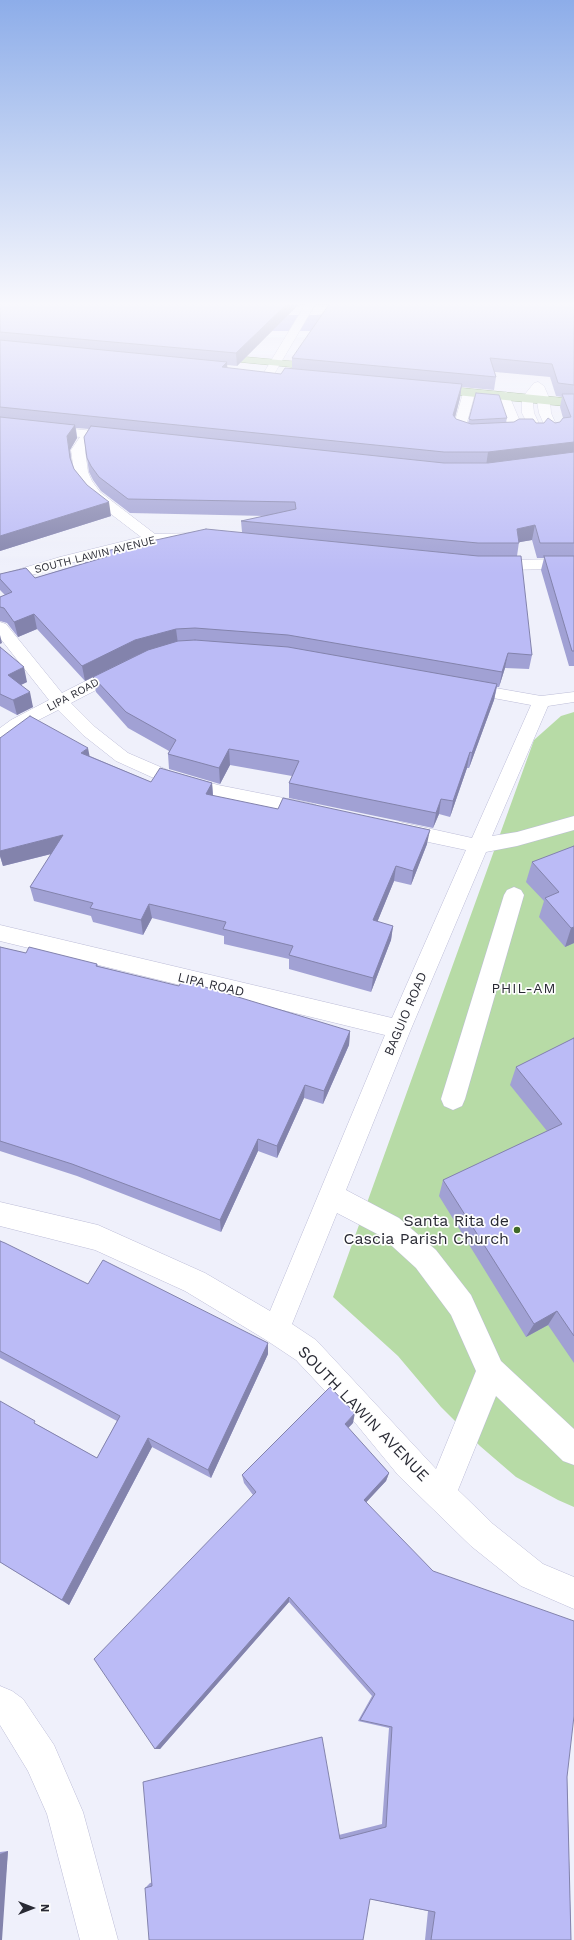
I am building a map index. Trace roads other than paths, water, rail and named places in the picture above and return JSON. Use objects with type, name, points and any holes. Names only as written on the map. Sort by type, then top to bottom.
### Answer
[{"type":"main road","points":[[476,394],[574,403]]},
{"type":"street","points":[[469,394],[459,428],[469,432],[512,430],[516,426],[505,400],[506,396]]},
{"type":"street","points":[[532,394],[528,398],[528,413],[548,438],[544,400],[541,394]]},
{"type":"street","points":[[0,425],[129,439]]},
{"type":"street","points":[[89,434],[78,450],[81,472],[85,482],[95,495],[152,539]]},
{"type":"street","name":"SOUTH LAWIN AVENUE","points":[[0,580],[65,560],[152,539],[174,537],[209,538]]},
{"type":"street","points":[[476,564],[574,564]]},
{"type":"street","points":[[0,627],[60,702],[89,731],[122,757],[165,776],[218,791],[325,814]]},
{"type":"street","name":"LIPA ROAD","points":[[0,737],[17,724],[137,662]]},
{"type":"street","points":[[449,685],[541,701],[574,697]]},
{"type":"street","name":"BAGUIO ROAD","points":[[276,1330],[399,1029],[541,701]]},
{"type":"street","points":[[386,826],[478,846],[517,839],[574,823]]},
{"type":"street","points":[[453,1099],[514,895]]},
{"type":"street","name":"LIPA ROAD","points":[[0,933],[399,1029]]},
{"type":"street","points":[[331,1196],[390,1227],[426,1259],[461,1305],[491,1371],[574,1450]]},
{"type":"street","name":"SOUTH LAWIN AVENUE","points":[[0,1214],[98,1238],[195,1282],[276,1330],[306,1350],[367,1415],[409,1464],[482,1535],[532,1575],[574,1594]]},
{"type":"street","points":[[440,1494],[491,1371]]},
{"type":"street","points":[[0,1703],[11,1711],[41,1758],[65,1812],[99,1940]]},
{"type":"place","name":"Santa Rita de Cascia Parish Church","points":[[517,1230]]},
{"type":"district","name":"PHIL-AM","points":[[524,989]]}]
